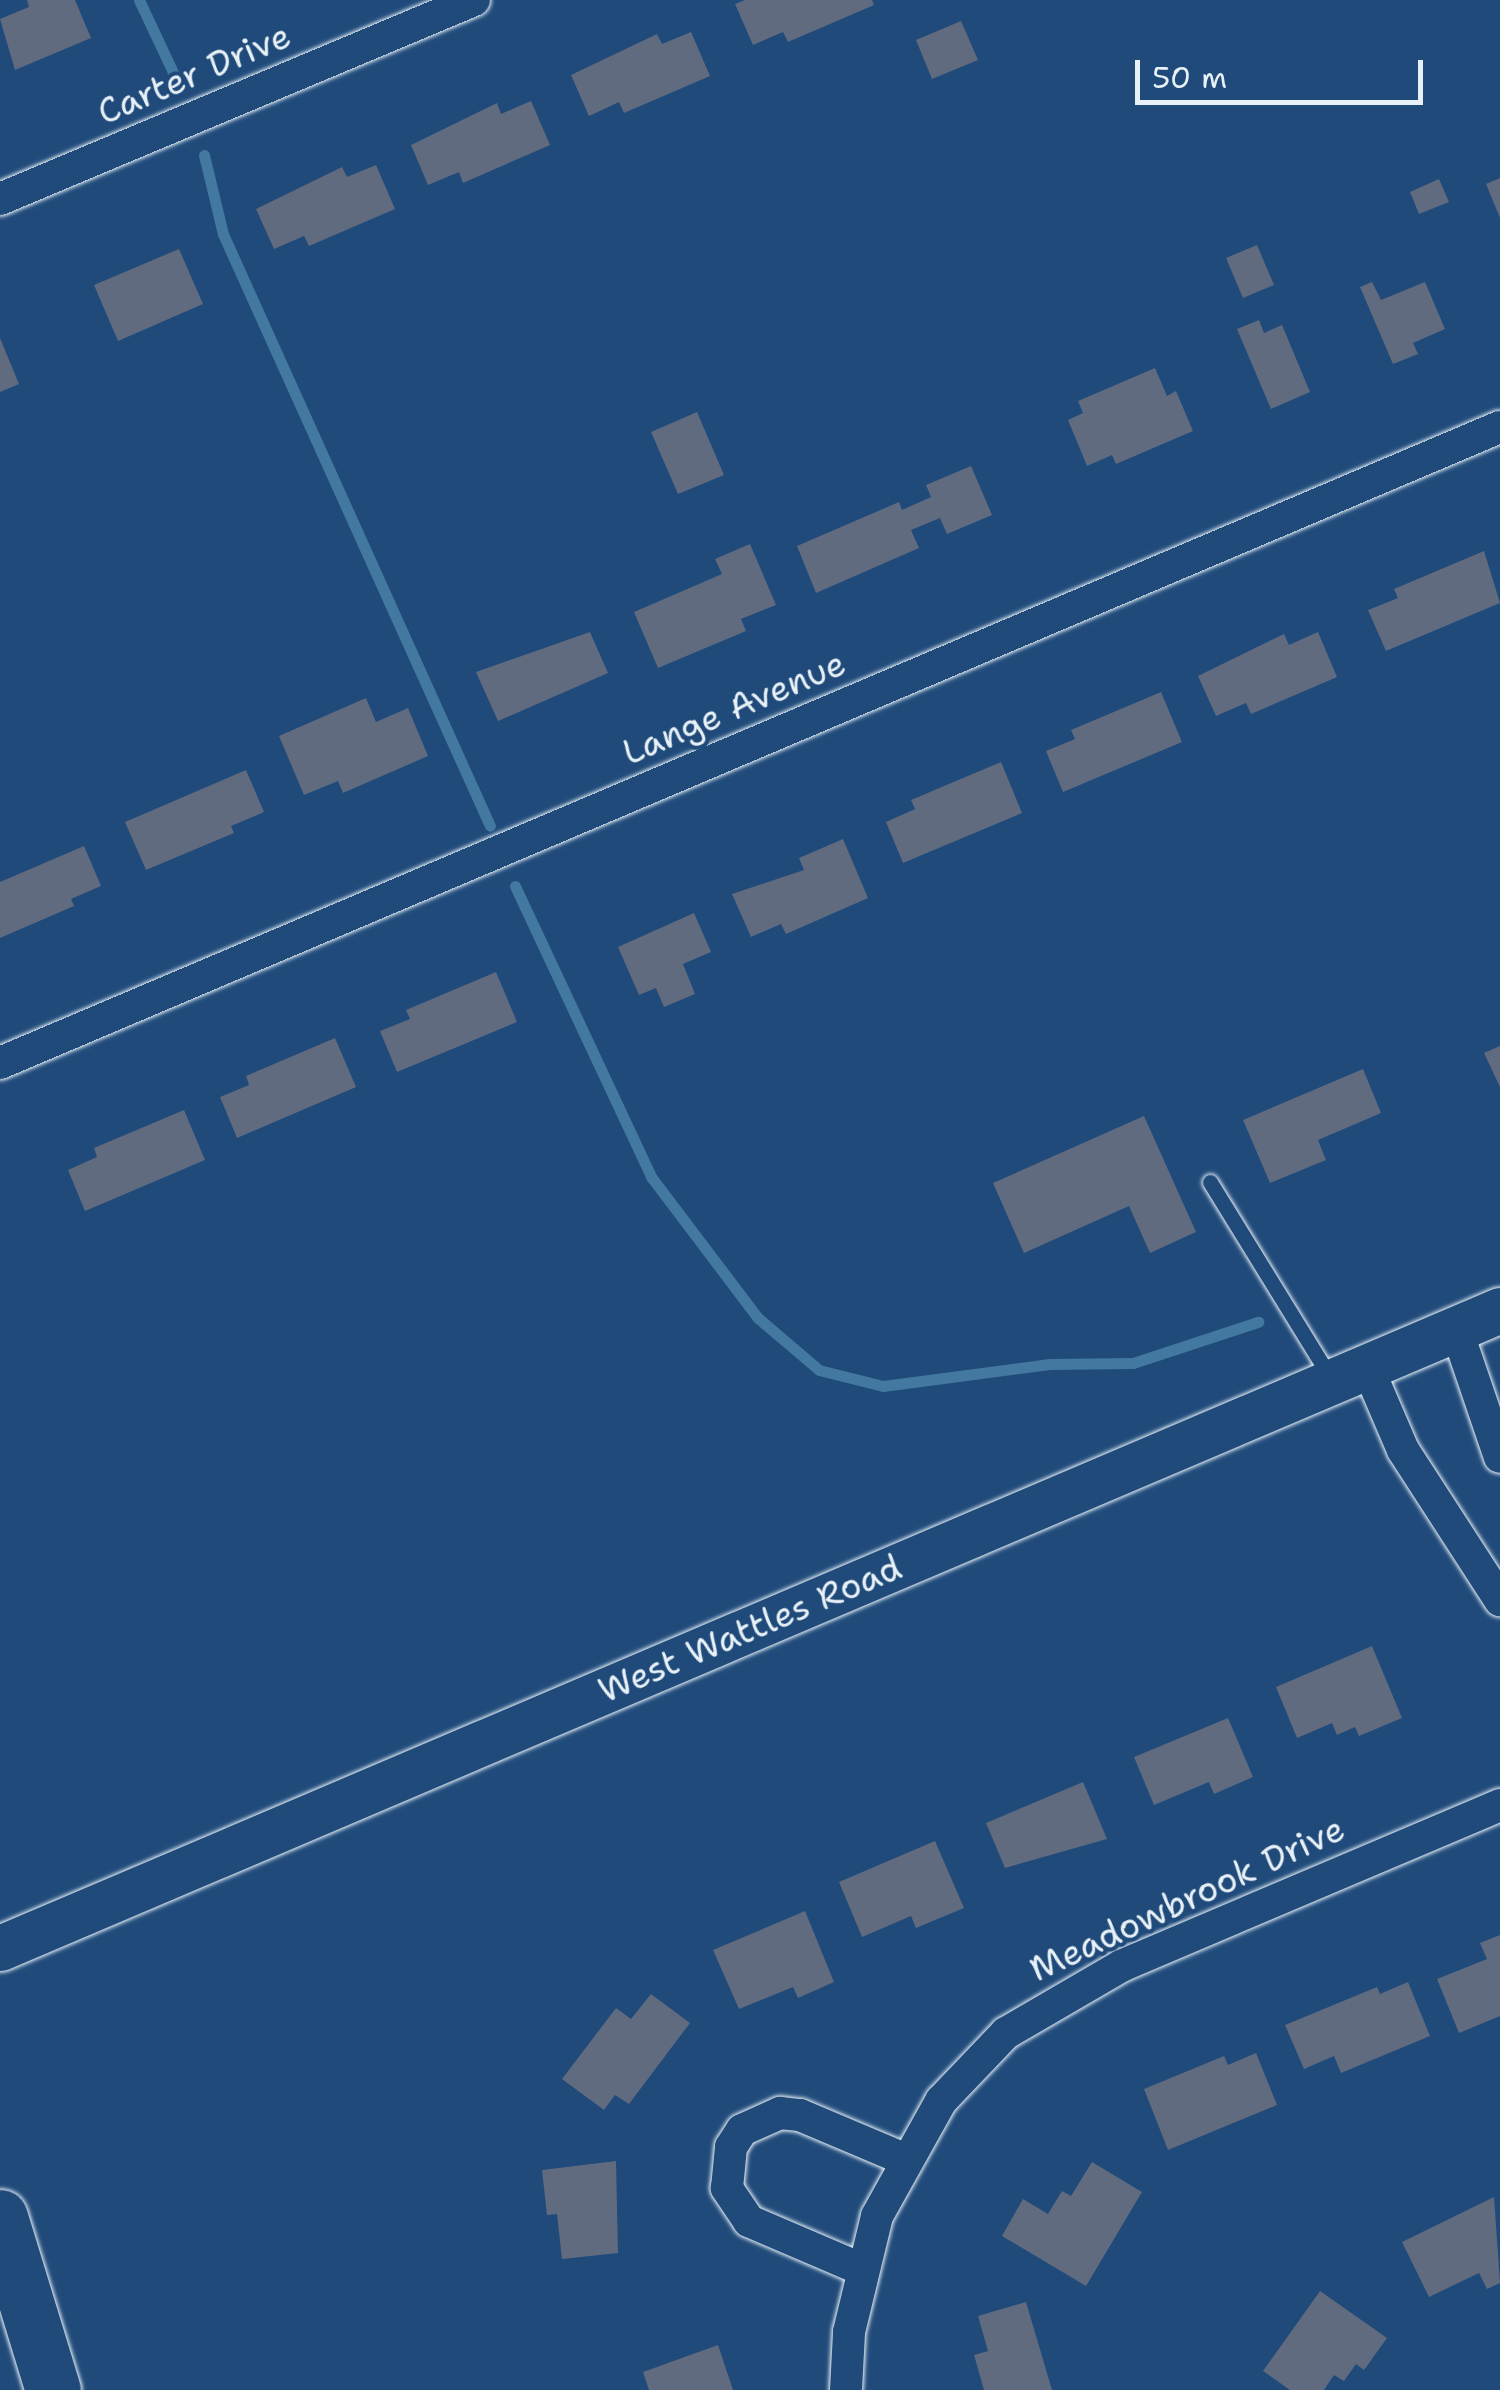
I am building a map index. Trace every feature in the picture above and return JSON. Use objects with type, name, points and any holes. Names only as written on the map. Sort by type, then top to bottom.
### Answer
[{"type":"highway","points":[[0,2217],[53,2390]]},
{"type":"street","name":"Carter Drive","points":[[0,198],[474,0]]},
{"type":"street","name":"Lange Avenue","points":[[0,1063],[1500,427]]},
{"type":"street","name":"West Wattles Road","points":[[8,1944],[1500,1310]]},
{"type":"street","points":[[1456,1328],[1500,1457]]},
{"type":"street","points":[[1350,1373],[1500,1600]]},
{"type":"street","name":"Meadowbrook Drive","points":[[846,2390],[860,2269],[904,2159],[971,2066],[1047,2004],[1120,1966],[1500,1805]]},
{"type":"street","points":[[860,2269],[748,2221],[726,2188],[731,2147],[742,2130],[780,2113],[800,2115],[904,2159]]},
{"type":"lane","points":[[1210,1182],[1350,1373]]},
{"type":"building","points":[[27,0],[75,0],[91,38],[15,70],[0,19],[29,7]]},
{"type":"building","points":[[745,0],[872,0],[874,5],[788,42],[783,32],[753,45],[735,4]]},
{"type":"building","points":[[961,21],[978,60],[932,79],[916,40]]},
{"type":"building","points":[[691,32],[710,76],[624,113],[619,102],[589,116],[571,75],[657,34],[662,44]]},
{"type":"building","points":[[531,101],[550,145],[463,183],[459,172],[428,185],[411,145],[497,103],[501,114]]},
{"type":"building","points":[[376,165],[395,209],[309,246],[304,236],[274,249],[256,209],[342,167],[347,177]]},
{"type":"building","points":[[1500,178],[1500,218],[1486,184]]},
{"type":"building","points":[[1439,179],[1449,202],[1419,214],[1410,192]]},
{"type":"building","points":[[1257,245],[1274,285],[1243,298],[1226,258]]},
{"type":"building","points":[[179,249],[203,304],[118,341],[94,285]]},
{"type":"building","points":[[1372,282],[1381,300],[1425,282],[1445,329],[1413,343],[1418,354],[1393,364],[1360,287]]},
{"type":"building","points":[[1259,320],[1264,333],[1282,325],[1310,392],[1271,409],[1237,329]]},
{"type":"building","points":[[0,338],[19,384],[0,392]]},
{"type":"building","points":[[1155,368],[1167,396],[1176,391],[1193,431],[1116,464],[1112,455],[1087,466],[1068,420],[1083,413],[1078,401]]},
{"type":"building","points":[[697,412],[724,475],[678,494],[651,432]]},
{"type":"building","points":[[971,466],[992,515],[947,534],[940,518],[911,530],[919,548],[816,593],[797,546],[899,502],[902,510],[931,497],[926,485]]},
{"type":"building","points":[[750,544],[776,605],[741,619],[746,631],[658,668],[634,612],[722,574],[715,559]]},
{"type":"building","points":[[1484,551],[1500,603],[1386,651],[1368,610],[1398,598],[1394,589]]},
{"type":"building","points":[[590,632],[608,673],[498,721],[476,672]]},
{"type":"building","points":[[1318,632],[1337,677],[1251,714],[1246,703],[1216,716],[1198,676],[1284,634],[1289,645]]},
{"type":"building","points":[[1161,692],[1182,742],[1063,792],[1046,751],[1075,739],[1071,730]]},
{"type":"building","points":[[366,698],[376,722],[408,708],[428,756],[343,793],[338,781],[304,795],[279,736]]},
{"type":"building","points":[[1001,762],[1022,813],[903,863],[886,822],[915,809],[911,800]]},
{"type":"building","points":[[246,770],[264,812],[231,826],[234,833],[146,870],[125,822]]},
{"type":"building","points":[[843,839],[868,898],[786,934],[781,924],[751,937],[732,894],[804,870],[799,858]]},
{"type":"building","points":[[84,846],[101,886],[71,899],[74,906],[0,938],[0,882]]},
{"type":"building","points":[[694,913],[711,952],[683,964],[695,994],[664,1007],[656,988],[639,995],[618,947]]},
{"type":"building","points":[[496,972],[517,1022],[397,1072],[380,1031],[410,1019],[406,1010]]},
{"type":"building","points":[[335,1038],[356,1087],[237,1138],[220,1097],[249,1085],[246,1076]]},
{"type":"building","points":[[1500,1046],[1500,1087],[1484,1053]]},
{"type":"building","points":[[1363,1069],[1381,1113],[1318,1140],[1326,1160],[1270,1183],[1243,1120]]},
{"type":"building","points":[[184,1110],[205,1160],[85,1211],[68,1170],[97,1157],[94,1148]]},
{"type":"building","points":[[1144,1116],[1196,1232],[1150,1253],[1129,1206],[1024,1253],[993,1183]]},
{"type":"building","points":[[1372,1646],[1402,1718],[1359,1736],[1355,1727],[1337,1735],[1332,1723],[1297,1738],[1276,1687]]},
{"type":"building","points":[[1228,1718],[1253,1777],[1214,1794],[1209,1782],[1154,1805],[1134,1757]]},
{"type":"building","points":[[1083,1782],[1107,1839],[1005,1868],[986,1823]]},
{"type":"building","points":[[935,1841],[964,1908],[916,1928],[911,1916],[862,1937],[839,1882]]},
{"type":"building","points":[[805,1911],[834,1982],[798,1998],[793,1987],[739,2009],[713,1950]]},
{"type":"building","points":[[1500,1935],[1500,2016],[1459,2033],[1437,1979],[1487,1959],[1480,1943]]},
{"type":"building","points":[[1408,1982],[1430,2036],[1341,2073],[1334,2056],[1304,2069],[1285,2025],[1377,1987],[1380,1994]]},
{"type":"building","points":[[651,1994],[690,2023],[629,2104],[615,2095],[604,2110],[562,2079],[616,2008],[631,2019]]},
{"type":"building","points":[[1256,2053],[1277,2105],[1168,2150],[1144,2089],[1224,2056],[1228,2065]]},
{"type":"building","points":[[616,2161],[618,2253],[562,2259],[557,2214],[547,2215],[542,2170]]},
{"type":"building","points":[[1092,2162],[1142,2192],[1086,2286],[1002,2236],[1023,2199],[1048,2214],[1062,2191],[1071,2196]]},
{"type":"building","points":[[1494,2197],[1500,2283],[1487,2289],[1479,2273],[1429,2297],[1402,2242]]},
{"type":"building","points":[[1320,2291],[1387,2338],[1364,2370],[1356,2364],[1344,2381],[1334,2375],[1324,2390],[1290,2390],[1263,2371]]},
{"type":"building","points":[[1026,2302],[1052,2390],[984,2390],[974,2355],[988,2351],[978,2316]]},
{"type":"building","points":[[718,2345],[733,2390],[649,2390],[643,2372]]},
{"type":"waterway","points":[[139,0],[178,83]]},
{"type":"waterway","points":[[204,155],[223,234],[490,826]]},
{"type":"waterway","points":[[515,886],[652,1178],[758,1318],[819,1370],[883,1386],[1050,1364],[1133,1363],[1258,1322]]}]
